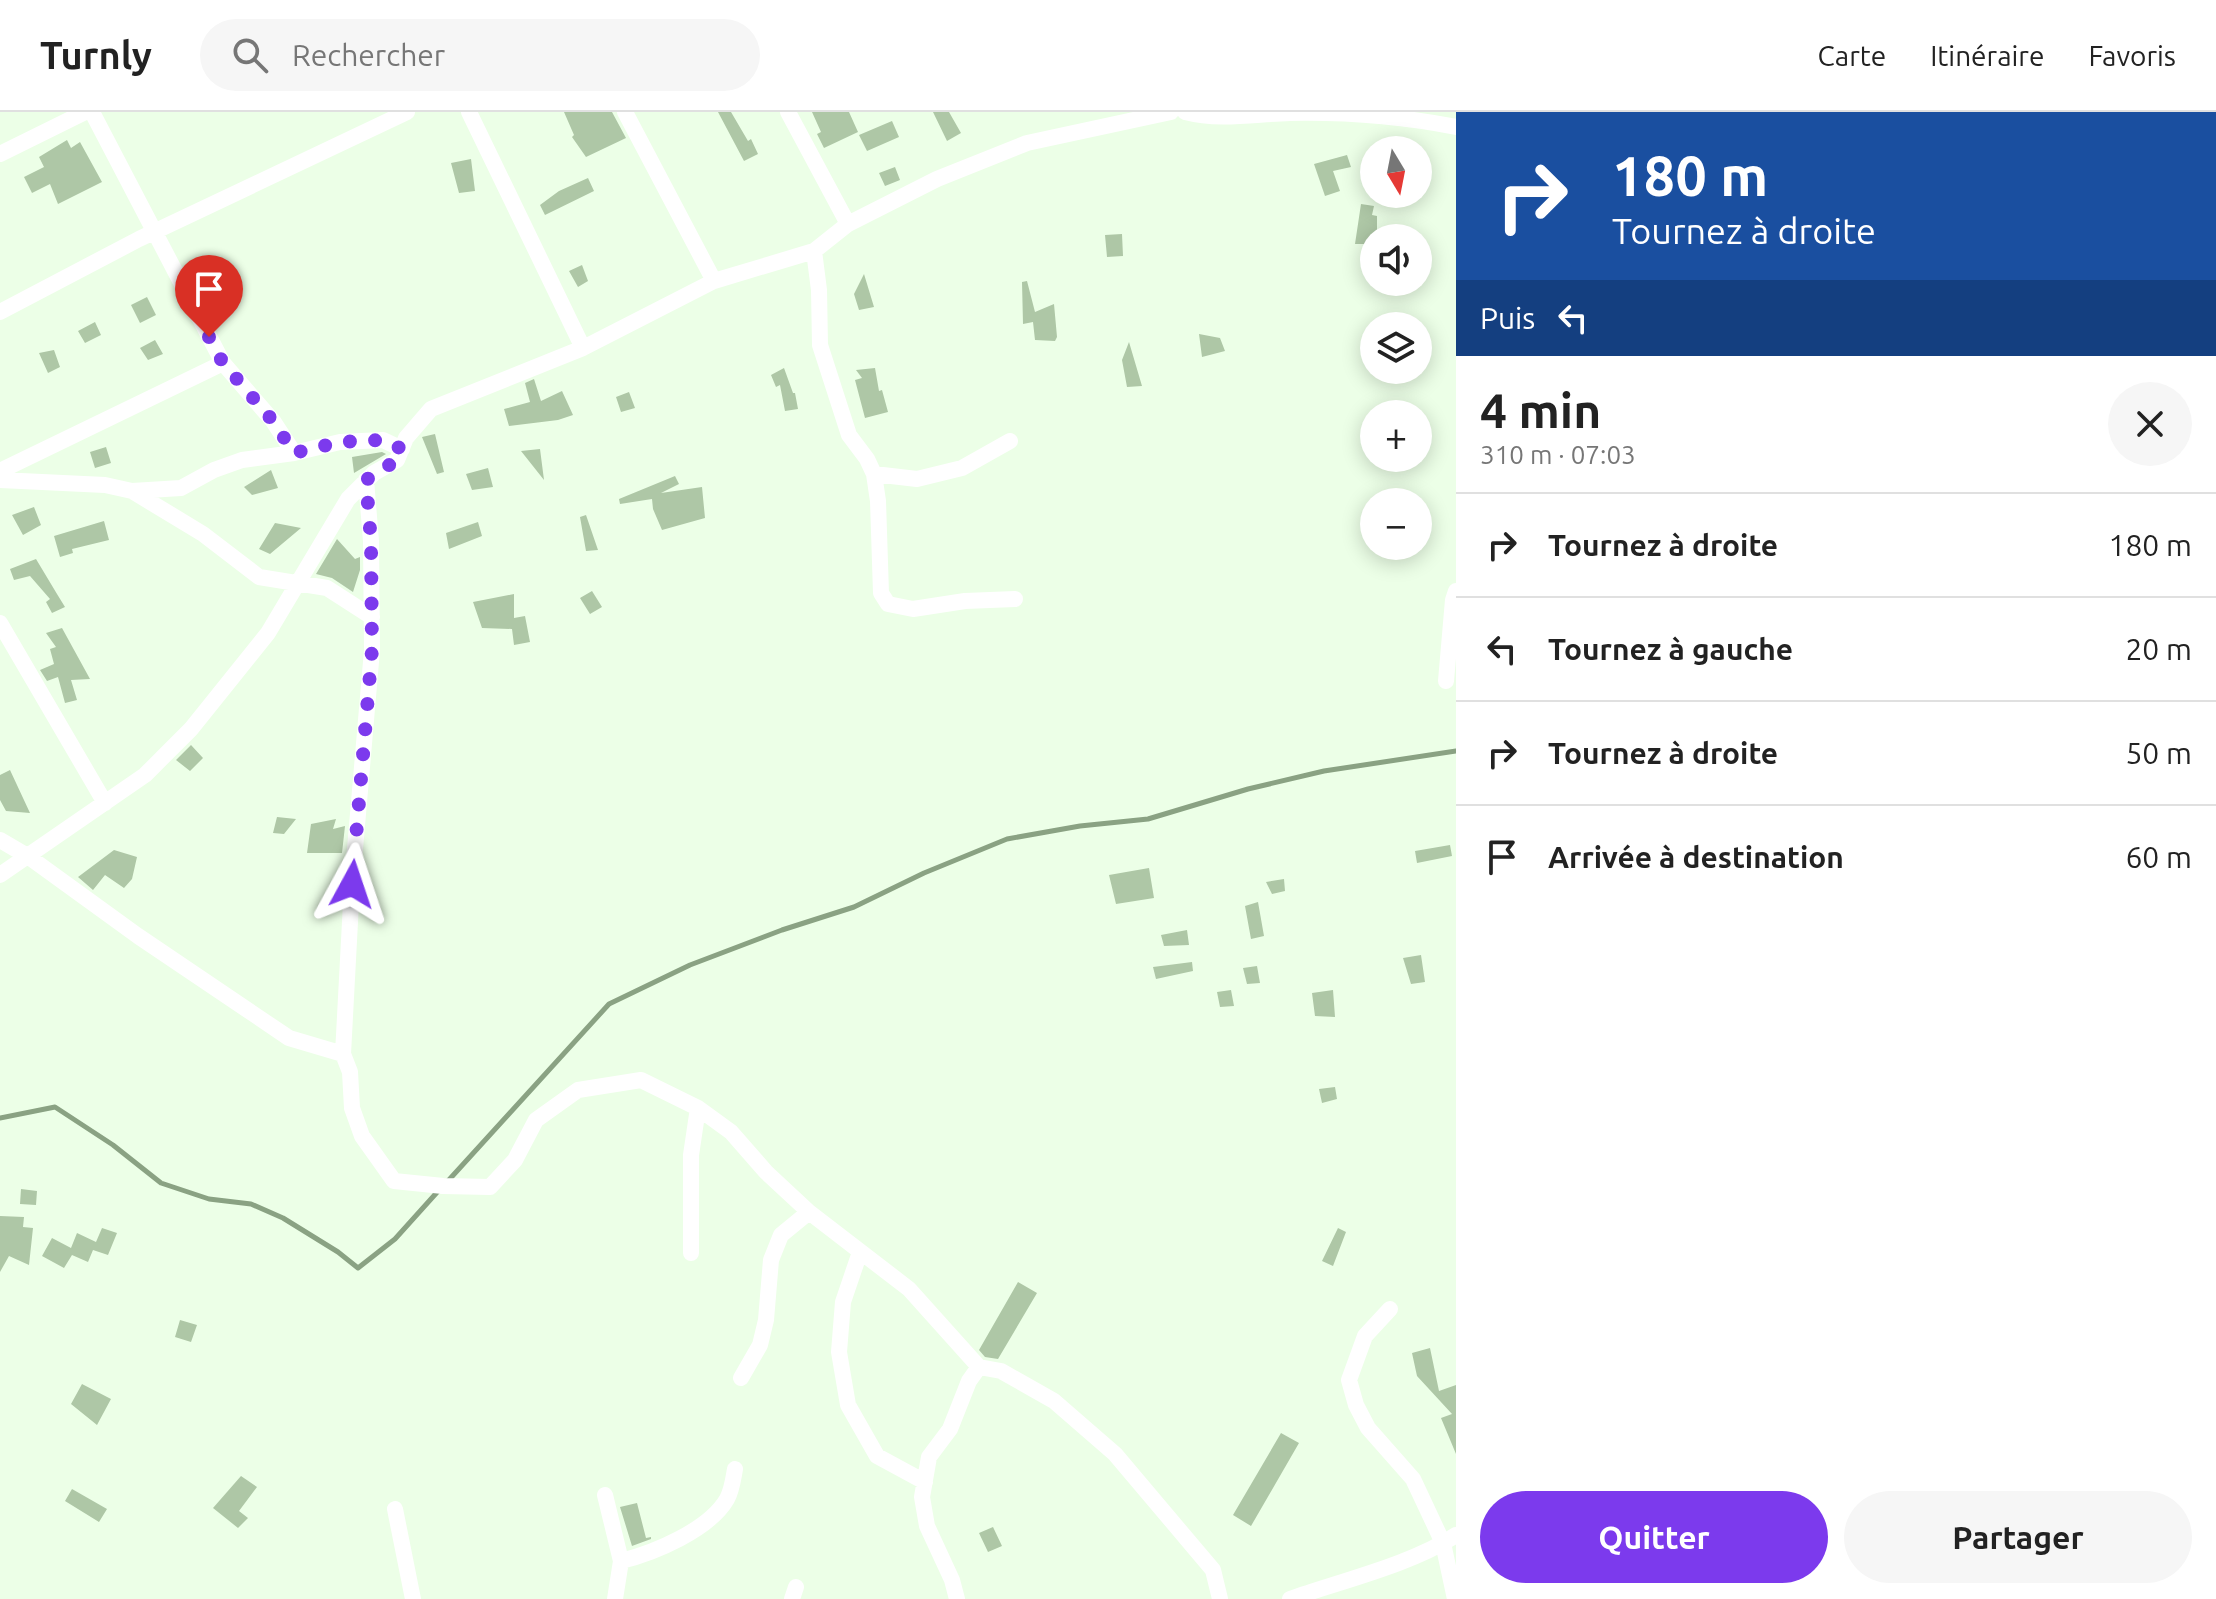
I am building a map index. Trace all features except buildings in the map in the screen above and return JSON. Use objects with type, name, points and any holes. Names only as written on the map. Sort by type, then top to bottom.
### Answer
[{"type":"street","points":[[0,154],[85,112]]},
{"type":"street","points":[[92,112],[223,363],[273,421],[294,453]]},
{"type":"street","points":[[0,312],[155,232],[407,112]]},
{"type":"street","points":[[469,112],[583,348]]},
{"type":"street","points":[[625,112],[714,281]]},
{"type":"street","points":[[788,112],[848,224]]},
{"type":"street","points":[[0,875],[145,775],[191,729],[268,633],[348,499],[366,480],[397,460],[406,438],[431,409],[583,348],[714,281],[814,251],[848,224],[937,179],[1027,143],[1171,112]]},
{"type":"street","points":[[1185,112],[1207,118],[1290,113],[1375,114],[1456,127]]},
{"type":"street","points":[[814,251],[819,290],[820,345],[849,435],[874,474],[878,501],[881,593],[888,604],[913,609],[965,601],[1015,599]]},
{"type":"street","points":[[0,471],[223,363]]},
{"type":"street","points":[[0,480],[105,485],[132,491],[181,488],[214,470],[242,460],[294,453],[340,442],[383,440],[402,449]]},
{"type":"street","points":[[874,474],[917,479],[962,468],[1010,441]]},
{"type":"street","points":[[366,480],[372,650],[352,884],[343,1054],[350,1072],[352,1108],[362,1136],[394,1181],[490,1187],[515,1160],[536,1120],[578,1090],[641,1080],[698,1108],[731,1132],[766,1172],[809,1212],[909,1289],[948,1328],[979,1367],[1001,1371],[1054,1401],[1115,1454],[1213,1570],[1220,1599]]},
{"type":"street","points":[[132,491],[203,534],[259,577],[327,588],[372,617]]},
{"type":"street","points":[[1446,681],[1456,591]]},
{"type":"street","points":[[0,623],[105,803]]},
{"type":"street","points":[[0,840],[289,1038],[343,1054]]},
{"type":"street","points":[[691,1253],[691,1155],[698,1108]]},
{"type":"street","points":[[741,1378],[760,1345],[766,1320],[771,1260],[781,1235],[809,1212]]},
{"type":"street","points":[[860,1252],[843,1302],[839,1352],[848,1405],[877,1456],[925,1482]]},
{"type":"street","points":[[1390,1309],[1365,1336],[1349,1380],[1356,1405],[1368,1428],[1413,1479],[1450,1539],[1455,1599]]},
{"type":"street","points":[[957,1599],[952,1580],[927,1526],[922,1497],[929,1457],[950,1429],[969,1381],[979,1367]]},
{"type":"street","points":[[621,1561],[650,1553],[711,1517],[725,1502],[735,1469]]},
{"type":"street","points":[[605,1495],[621,1561],[615,1599]]},
{"type":"street","points":[[395,1509],[413,1599]]},
{"type":"street","points":[[1290,1599],[1450,1539]]},
{"type":"waterway","points":[[447,1182],[609,1004],[690,965],[854,907],[924,873],[1007,839],[1080,826],[1148,819],[1248,789],[1324,771],[1456,751]]},
{"type":"waterway","points":[[0,1118],[55,1107],[113,1145],[161,1183],[209,1199],[251,1204],[283,1218],[358,1268],[395,1239],[440,1189]]},
{"type":"route","points":[[209,337],[223,363],[273,421],[294,453],[340,442],[383,440],[402,449],[397,460],[366,480],[371,541],[372,650],[352,884]]}]
